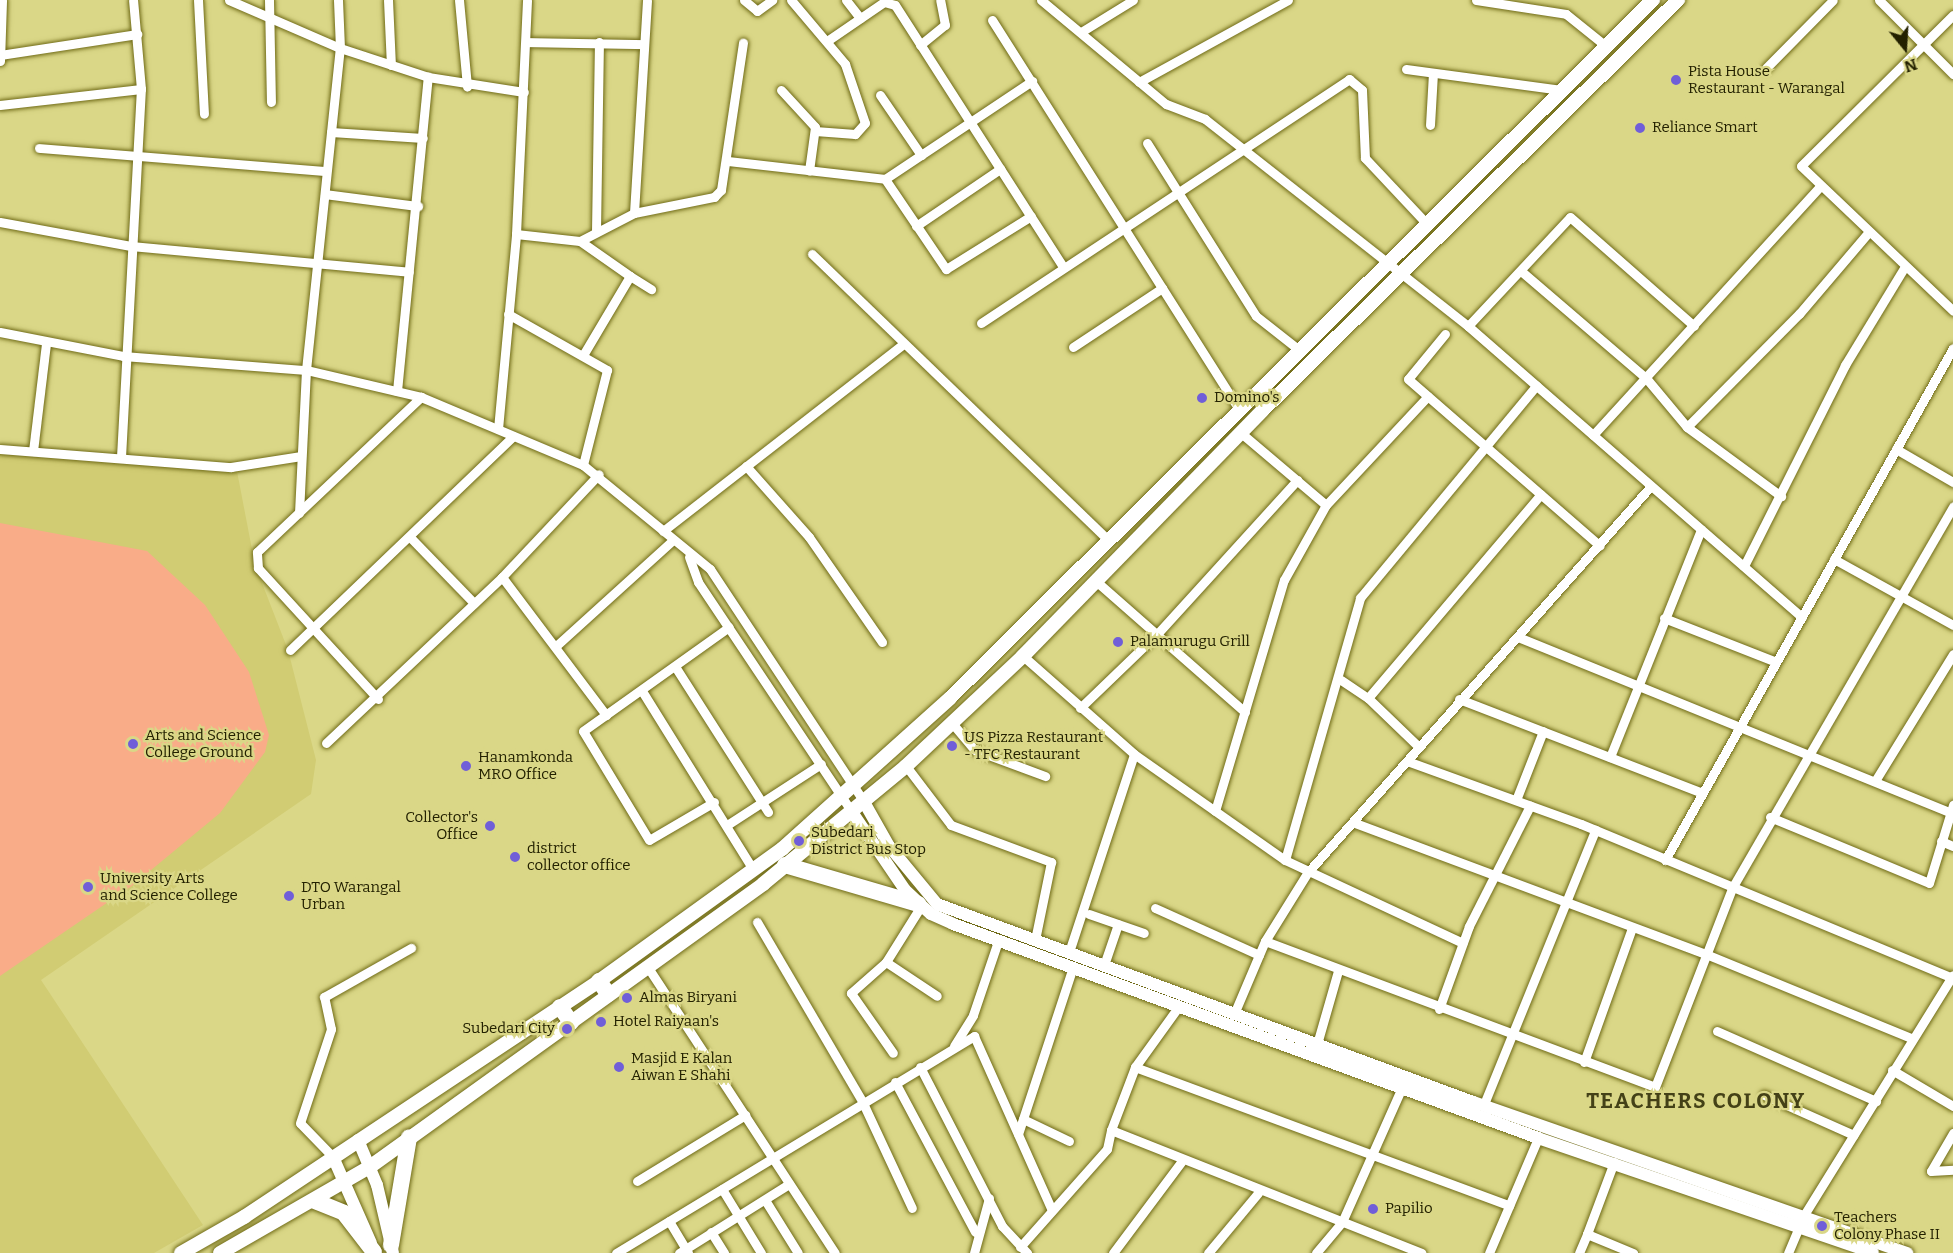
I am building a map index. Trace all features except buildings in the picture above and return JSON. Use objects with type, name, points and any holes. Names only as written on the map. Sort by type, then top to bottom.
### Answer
[{"type":"highway","points":[[785,865],[920,905]]},
{"type":"highway","points":[[560,1007],[571,1022]]},
{"type":"highway","points":[[392,1249],[409,1137]]},
{"type":"highway","points":[[315,1201],[344,1213],[374,1252]]},
{"type":"main road","points":[[220,1253],[315,1201],[371,1166],[571,1022],[604,988],[848,792],[1109,541],[1385,262],[1653,0]]},
{"type":"main road","points":[[181,1253],[333,1157],[560,1007],[647,966],[785,865],[864,802],[906,766],[1023,656],[1400,273],[1678,0]]},
{"type":"street","points":[[0,61],[2,0]]},
{"type":"street","points":[[121,457],[123,356],[141,90],[133,0]]},
{"type":"street","points":[[198,0],[204,114]]},
{"type":"street","points":[[229,0],[269,15],[340,48],[428,77],[468,87],[524,92]]},
{"type":"street","points":[[269,0],[271,102]]},
{"type":"street","points":[[299,513],[306,370],[340,48],[338,0]]},
{"type":"street","points":[[388,0],[391,64]]},
{"type":"street","points":[[459,0],[468,87]]},
{"type":"street","points":[[498,429],[516,234],[527,0]]},
{"type":"street","points":[[634,213],[647,0]]},
{"type":"street","points":[[744,0],[757,10],[772,0]]},
{"type":"street","points":[[781,90],[815,130],[855,134],[865,128],[849,72],[827,41],[791,0]]},
{"type":"street","points":[[846,0],[860,18]]},
{"type":"street","points":[[920,45],[945,25],[940,0]]},
{"type":"street","points":[[1041,0],[1166,104],[1205,119],[1242,146],[1468,326],[1802,617]]},
{"type":"street","points":[[1081,32],[1133,0]]},
{"type":"street","points":[[1139,82],[1288,0]]},
{"type":"street","points":[[1476,0],[1566,14],[1606,46]]},
{"type":"street","points":[[1766,68],[1833,0]]},
{"type":"street","points":[[1879,0],[1953,74]]},
{"type":"street","points":[[827,41],[860,18],[891,2],[1063,267]]},
{"type":"street","points":[[1953,15],[1801,166],[1868,234],[1953,311]]},
{"type":"street","points":[[992,20],[1239,408]]},
{"type":"street","points":[[0,55],[137,34]]},
{"type":"street","points":[[526,42],[644,44]]},
{"type":"street","points":[[596,231],[599,42]]},
{"type":"street","points":[[580,241],[634,213],[714,197],[725,180],[743,43]]},
{"type":"street","points":[[1406,69],[1562,90]]},
{"type":"street","points":[[1430,125],[1433,73]]},
{"type":"street","points":[[397,391],[408,272],[418,206],[428,77]]},
{"type":"street","points":[[981,322],[1242,146],[1353,78],[1362,90],[1362,151],[1426,223]]},
{"type":"street","points":[[728,161],[885,179],[1032,81]]},
{"type":"street","points":[[0,105],[141,90]]},
{"type":"street","points":[[880,94],[921,155]]},
{"type":"street","points":[[809,171],[815,130]]},
{"type":"street","points":[[332,132],[423,138]]},
{"type":"street","points":[[1147,142],[1256,316],[1299,350]]},
{"type":"street","points":[[39,148],[136,153],[326,171]]},
{"type":"street","points":[[916,226],[1000,169]]},
{"type":"street","points":[[885,179],[942,266],[952,268],[1031,216]]},
{"type":"street","points":[[1593,435],[1820,186]]},
{"type":"street","points":[[326,194],[418,206]]},
{"type":"street","points":[[1468,326],[1570,217],[1694,326]]},
{"type":"street","points":[[0,222],[132,246],[408,272]]},
{"type":"street","points":[[516,234],[580,241],[651,289]]},
{"type":"street","points":[[1687,427],[1798,314],[1868,234]]},
{"type":"street","points":[[812,254],[903,345],[1109,541]]},
{"type":"street","points":[[1744,566],[1845,365],[1904,268]]},
{"type":"street","points":[[1521,271],[1646,378],[1687,427],[1780,496]]},
{"type":"street","points":[[583,355],[630,276]]},
{"type":"street","points":[[1073,347],[1162,288]]},
{"type":"street","points":[[508,314],[583,355],[608,376],[583,465]]},
{"type":"street","points":[[0,333],[123,356],[306,370],[421,398],[583,465],[599,474],[689,557],[710,570],[848,792],[852,812],[891,874],[920,905],[998,941],[1404,1083],[1484,1104],[1802,1220],[1873,1253]]},
{"type":"street","points":[[1445,334],[1408,375],[1428,396],[1599,546]]},
{"type":"street","points":[[33,451],[46,343]]},
{"type":"street","points":[[663,531],[903,345]]},
{"type":"street","points":[[1665,860],[1953,348]]},
{"type":"street","points":[[1286,860],[1341,680],[1360,598],[1536,386]]},
{"type":"street","points":[[1215,811],[1284,580],[1326,505],[1428,396]]},
{"type":"street","points":[[378,699],[256,561],[257,552],[421,398]]},
{"type":"street","points":[[1241,433],[1326,505]]},
{"type":"street","points":[[290,650],[315,630],[513,436]]},
{"type":"street","points":[[0,449],[246,467],[301,456]]},
{"type":"street","points":[[1896,449],[1953,482]]},
{"type":"street","points":[[746,466],[809,537],[882,642]]},
{"type":"street","points":[[326,743],[378,699],[502,577],[599,474]]},
{"type":"street","points":[[1080,708],[1158,633],[1297,480]]},
{"type":"street","points":[[1234,1014],[1265,941],[1308,872],[1354,823],[1459,699],[1518,637],[1651,486]]},
{"type":"street","points":[[1368,698],[1541,494]]},
{"type":"street","points":[[1265,941],[1511,1036],[1655,1087],[1732,888],[1770,817],[1904,596],[1953,506]]},
{"type":"street","points":[[1610,757],[1701,529]]},
{"type":"street","points":[[410,537],[474,603]]},
{"type":"street","points":[[556,646],[672,541]]},
{"type":"street","points":[[689,557],[698,582],[821,764],[848,792],[864,802],[889,846],[930,899],[1317,1044],[1404,1083],[1538,1138],[1907,1253]]},
{"type":"street","points":[[1834,559],[1953,625]]},
{"type":"street","points":[[502,577],[606,715]]},
{"type":"street","points":[[1097,582],[1158,633],[1245,712]]},
{"type":"street","points":[[1664,618],[1776,662]]},
{"type":"street","points":[[714,802],[649,840],[583,731],[675,668],[729,627]]},
{"type":"street","points":[[1518,637],[1740,727],[1810,752],[1875,781],[1951,808],[1929,883],[1770,817]]},
{"type":"street","points":[[1875,781],[1953,654]]},
{"type":"street","points":[[1023,656],[1134,754],[1286,860],[1463,943]]},
{"type":"street","points":[[675,668],[764,801],[768,812]]},
{"type":"street","points":[[1341,680],[1368,698],[1419,747]]},
{"type":"street","points":[[642,691],[714,802],[753,869]]},
{"type":"street","points":[[1459,699],[1703,793]]},
{"type":"street","points":[[952,723],[975,750],[1045,776]]},
{"type":"street","points":[[1516,800],[1543,731]]},
{"type":"street","points":[[1069,952],[1134,754]]},
{"type":"street","points":[[1407,761],[1595,830],[1732,888],[1952,976],[1911,1038],[1876,1101],[1802,1220],[1788,1253]]},
{"type":"street","points":[[727,825],[821,764]]},
{"type":"street","points":[[906,766],[951,825],[1051,862],[1035,940]]},
{"type":"street","points":[[1439,1009],[1463,943],[1530,806]]},
{"type":"street","points":[[1354,823],[1495,875],[1565,904],[1706,954],[1911,1038]]},
{"type":"street","points":[[1484,1104],[1595,830]]},
{"type":"street","points":[[1941,840],[1953,846]]},
{"type":"street","points":[[893,1053],[851,993],[886,962],[920,905]]},
{"type":"street","points":[[1155,908],[1259,955]]},
{"type":"street","points":[[1089,914],[1144,933]]},
{"type":"street","points":[[758,922],[862,1101],[912,1208]]},
{"type":"street","points":[[1104,965],[1118,924]]},
{"type":"street","points":[[1584,1062],[1632,928]]},
{"type":"street","points":[[952,1049],[972,1015],[998,941]]},
{"type":"street","points":[[374,1252],[346,1181],[333,1157],[300,1123],[331,1029],[324,997],[411,948]]},
{"type":"street","points":[[886,962],[937,996]]},
{"type":"street","points":[[647,966],[836,1253]]},
{"type":"street","points":[[1018,1134],[1073,967]]},
{"type":"street","points":[[1317,1044],[1338,970]]},
{"type":"street","points":[[920,1068],[989,1198],[1023,1250],[1052,1210],[1107,1149],[1111,1130],[1135,1068],[1179,1006]]},
{"type":"street","points":[[1717,1031],[1876,1101]]},
{"type":"street","points":[[616,1253],[773,1159],[862,1101],[974,1036],[1052,1210]]},
{"type":"street","points":[[1135,1068],[1509,1205]]},
{"type":"street","points":[[1892,1070],[1953,1106]]},
{"type":"street","points":[[895,1082],[975,1233]]},
{"type":"street","points":[[1316,1253],[1342,1222],[1404,1083]]},
{"type":"street","points":[[1764,1095],[1854,1135]]},
{"type":"street","points":[[637,1181],[745,1115]]},
{"type":"street","points":[[1023,1119],[1070,1141]]},
{"type":"street","points":[[1111,1130],[1181,1162],[1258,1193],[1342,1222],[1420,1253]]},
{"type":"street","points":[[1953,1133],[1931,1171],[1953,1170]]},
{"type":"street","points":[[1489,1253],[1538,1138]]},
{"type":"street","points":[[358,1140],[371,1166],[392,1249]]},
{"type":"street","points":[[1113,1253],[1181,1162]]},
{"type":"street","points":[[1579,1253],[1614,1162]]},
{"type":"street","points":[[669,1221],[684,1252],[711,1232],[789,1184]]},
{"type":"street","points":[[722,1189],[760,1253]]},
{"type":"street","points":[[1208,1253],[1258,1193]]},
{"type":"street","points":[[974,1253],[975,1233],[989,1198]]},
{"type":"street","points":[[765,1200],[798,1253]]},
{"type":"street","points":[[711,1232],[724,1253]]},
{"type":"street","points":[[1587,1234],[1634,1253]]},
{"type":"shaded area","name":"University Arts and Science College","points":[[0,452],[236,466],[255,565],[288,650],[316,760],[311,794],[41,980],[203,1225],[154,1253],[0,1253]]},
{"type":"shaded area","name":"Arts and Science College Ground","points":[[0,523],[147,551],[205,605],[249,672],[269,735],[265,752],[220,813],[133,885],[0,976]]},
{"type":"place","name":"Pista House Restaurant - Warangal","points":[[1676,80]]},
{"type":"place","name":"Reliance Smart","points":[[1640,128]]},
{"type":"place","name":"Domino's","points":[[1202,398]]},
{"type":"place","name":"Palamurugu Grill","points":[[1118,642]]},
{"type":"place","name":"Arts and Science College Ground","points":[[133,744]]},
{"type":"place","name":"US Pizza Restaurant - TFC Restaurant","points":[[952,746]]},
{"type":"place","name":"Hanamkonda MRO Office","points":[[466,766]]},
{"type":"place","name":"Collector's Office","points":[[490,826]]},
{"type":"place","name":"Subedari District Bus Stop","points":[[799,841]]},
{"type":"place","name":"district collector office","points":[[515,857]]},
{"type":"place","name":"University Arts and Science College","points":[[88,887]]},
{"type":"place","name":"DTO Warangal Urban","points":[[289,896]]},
{"type":"place","name":"Almas Biryani","points":[[627,998]]},
{"type":"place","name":"Hotel Raiyaan's","points":[[601,1022]]},
{"type":"place","name":"Subedari City","points":[[567,1029]]},
{"type":"place","name":"Masjid E Kalan Aiwan E Shahi","points":[[619,1067]]},
{"type":"place","name":"Papilio","points":[[1373,1209]]},
{"type":"place","name":"Teachers Colony Phase II","points":[[1822,1226]]},
{"type":"district","name":"TEACHERS COLONY","points":[[1696,1101]]}]
